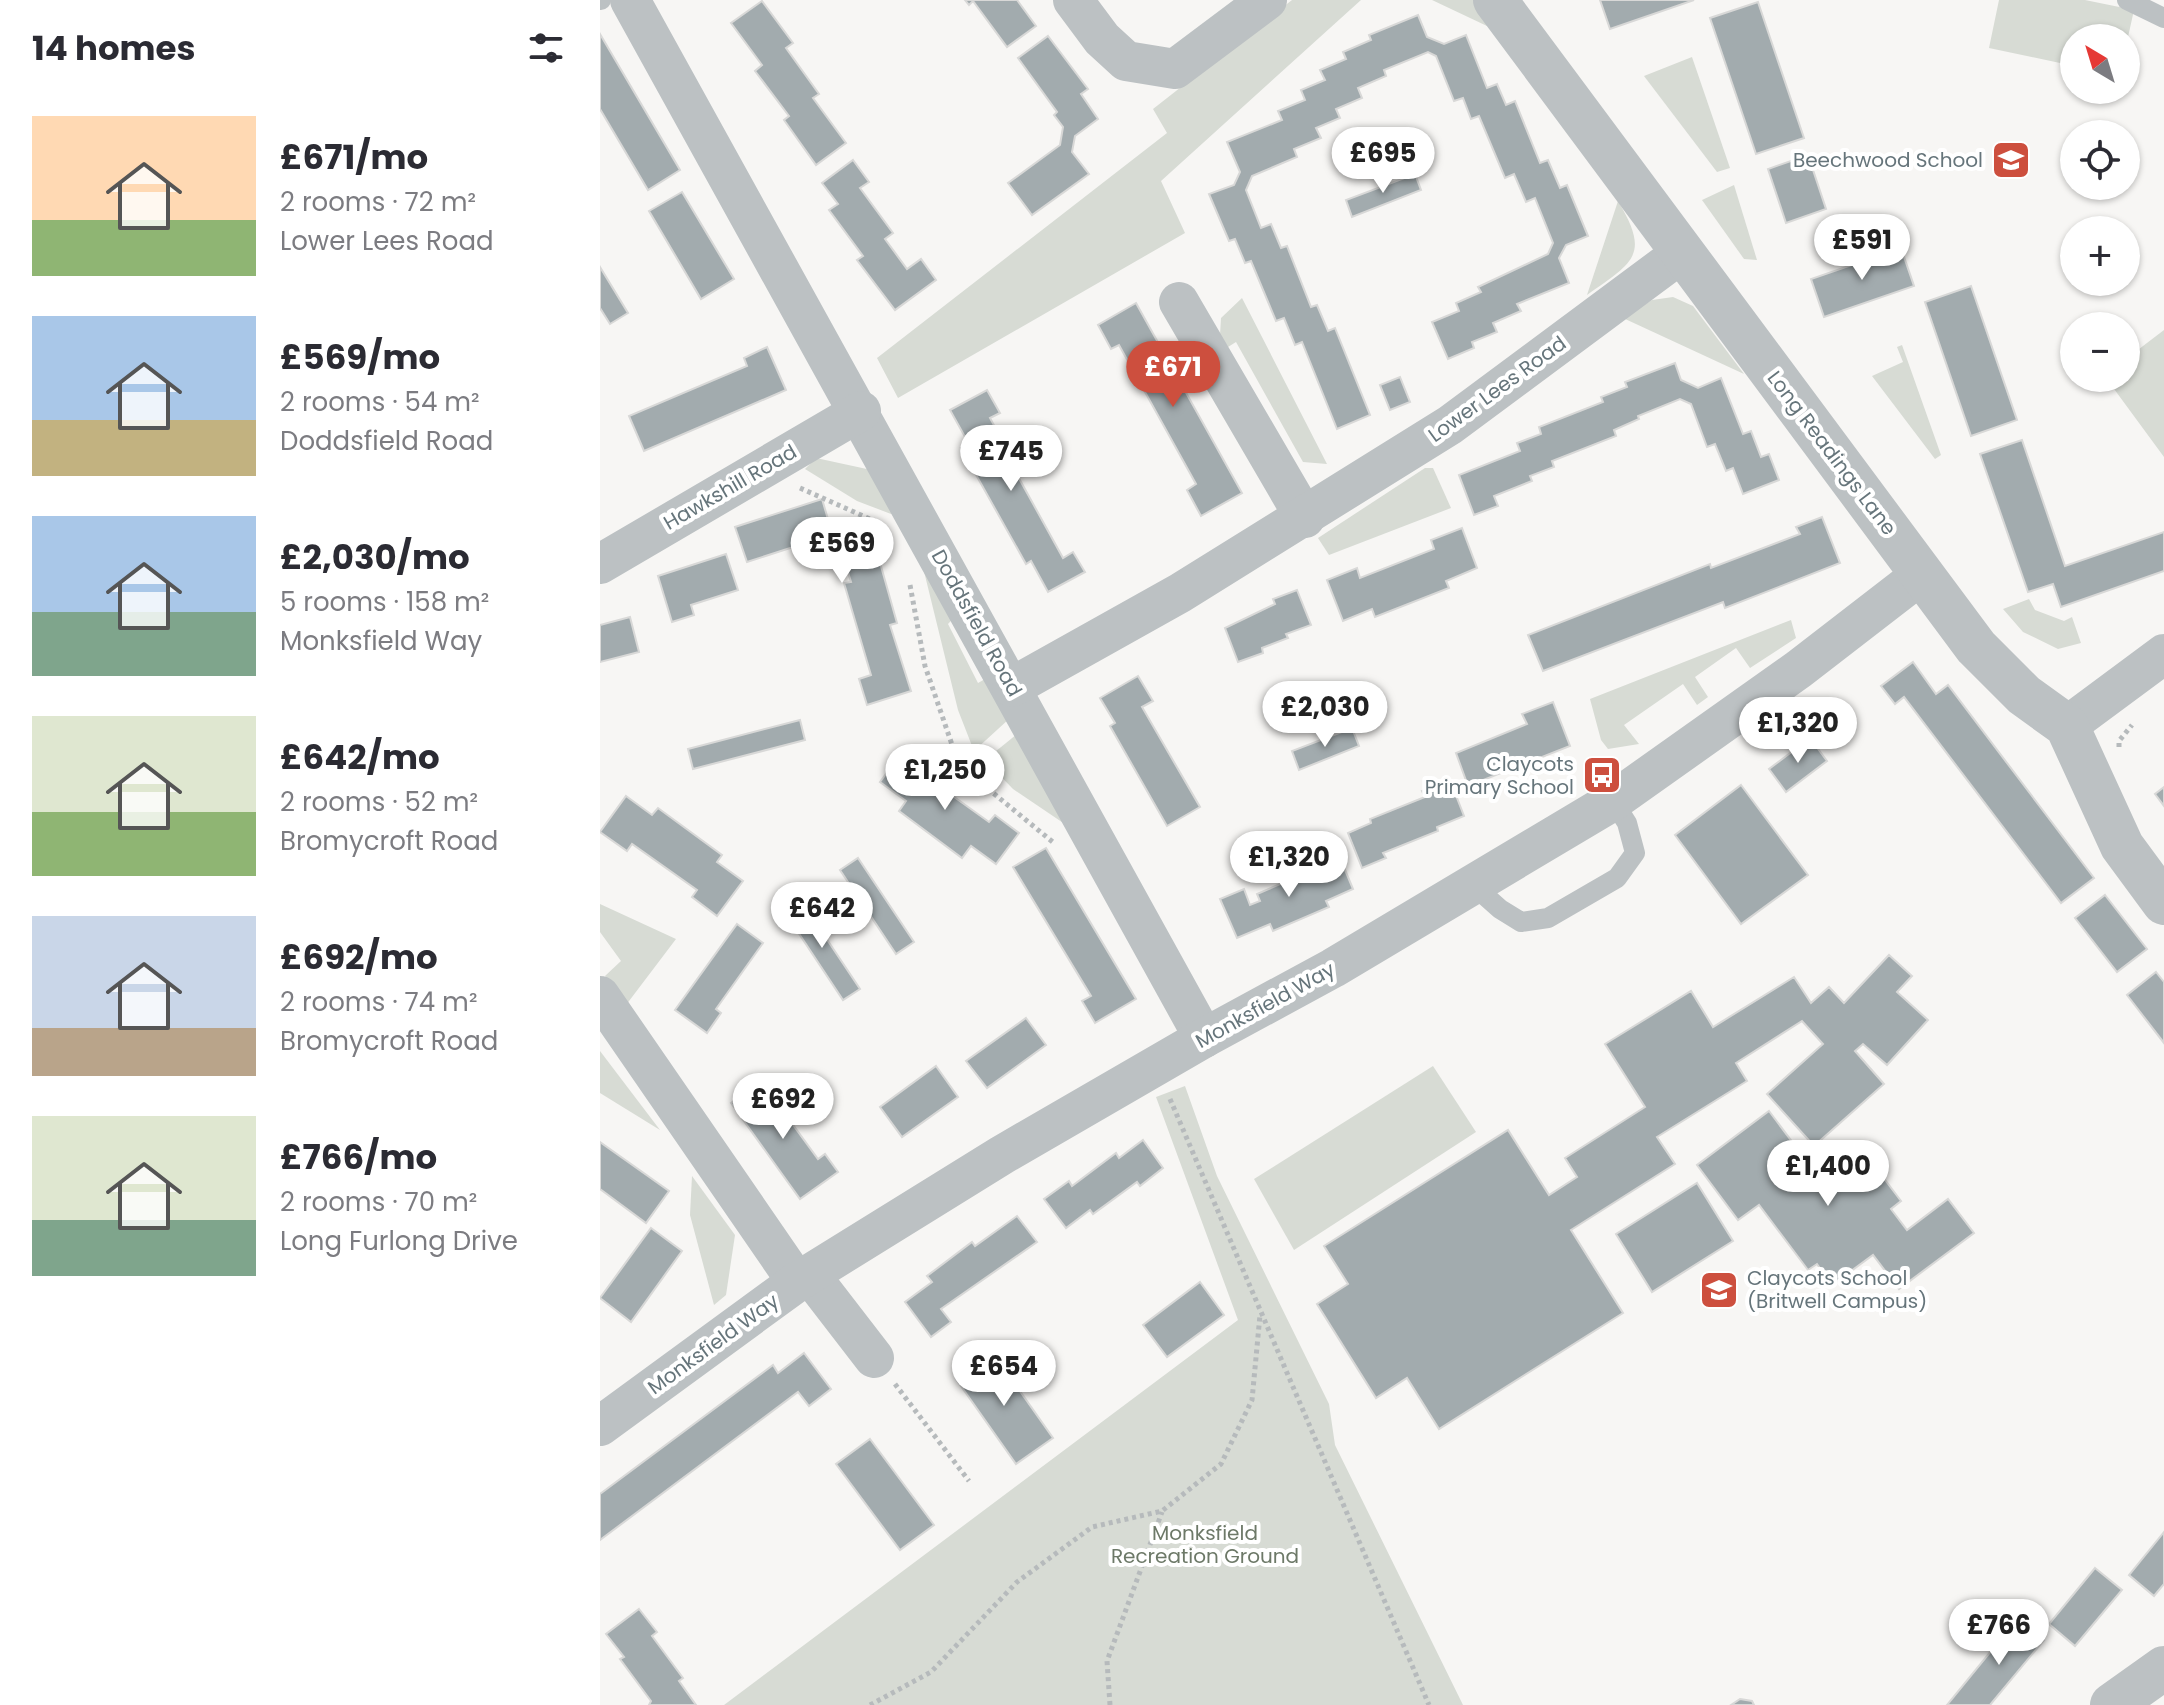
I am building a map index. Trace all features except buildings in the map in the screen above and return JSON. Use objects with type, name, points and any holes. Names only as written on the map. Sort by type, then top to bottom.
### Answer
[{"type":"street","name":"Doddsfield Road","points":[[630,0],[861,411],[1204,1038]]},
{"type":"street","points":[[1073,0],[1102,39],[1126,61],[1175,69],[1267,0]]},
{"type":"street","name":"Long Readings Lane","points":[[1495,0],[1976,647],[2024,695],[2067,726],[2122,846],[2164,903]]},
{"type":"street","name":"Lower Lees Road","points":[[1012,687],[1305,518],[1450,425],[1683,252]]},
{"type":"street","points":[[1179,302],[1305,518]]},
{"type":"street","name":"Hawkshill Road","points":[[600,564],[861,411]]},
{"type":"street","name":"Monksfield Way","points":[[600,1426],[804,1278],[1002,1155],[1156,1065],[1333,968],[1613,801],[1799,669],[1922,574]]},
{"type":"street","points":[[2067,726],[2164,654]]},
{"type":"street","points":[[600,996],[804,1278],[874,1358]]},
{"type":"street","points":[[2112,1705],[2164,1668]]},
{"type":"lane","points":[[2127,0],[2164,18]]},
{"type":"lane","points":[[1473,885],[1500,909],[1521,922],[1548,918],[1617,878],[1635,853],[1627,823],[1613,801]]},
{"type":"path","points":[[759,469],[890,527]]},
{"type":"path","points":[[909,576],[925,666],[959,765],[1062,848]]},
{"type":"path","points":[[1156,1065],[1429,1705]]},
{"type":"path","points":[[870,1705],[931,1672],[1017,1582],[1092,1527],[1162,1511],[1221,1464],[1252,1400],[1260,1314]]},
{"type":"path","points":[[874,1358],[969,1481]]},
{"type":"path","points":[[1110,1705],[1107,1661],[1162,1511]]},
{"type":"green space","points":[[1292,0],[1361,0],[1161,181],[1185,233],[898,398],[877,358],[1167,133],[1153,109]]},
{"type":"green space","points":[[1432,0],[1477,0],[1490,18],[1487,26]]},
{"type":"green space","points":[[1999,0],[2085,0],[2134,10],[2131,24],[2060,24],[2060,63],[1989,48]]},
{"type":"green space","points":[[1692,57],[1730,168],[1717,172],[1644,76]]},
{"type":"green space","points":[[1734,185],[1757,260],[1744,259],[1702,200]]},
{"type":"green space","points":[[1618,201],[1634,234],[1632,256],[1616,274],[1587,295]]},
{"type":"green space","points":[[1673,297],[1693,306],[1744,374],[1623,318],[1652,300]]},
{"type":"green space","points":[[1242,298],[1327,464],[1303,462],[1236,342],[1228,347],[1220,335],[1221,318]]},
{"type":"green space","points":[[2164,330],[2164,457],[2116,392],[2140,392],[2140,348]]},
{"type":"green space","points":[[1902,345],[1941,455],[1935,459],[1872,376],[1903,362],[1897,347]]},
{"type":"green space","points":[[816,458],[876,471],[898,510],[891,514],[857,501],[805,469]]},
{"type":"green space","points":[[1425,468],[1433,468],[1451,508],[1329,555],[1318,538]]},
{"type":"green space","points":[[919,551],[965,606],[948,624],[978,683],[1001,670],[1022,707],[974,751],[958,710]]},
{"type":"green space","points":[[2029,599],[2035,610],[2064,621],[2072,617],[2081,643],[2058,649],[2023,632],[2003,609]]},
{"type":"green space","points":[[1791,620],[1796,638],[1750,668],[1736,648],[1695,677],[1708,697],[1697,705],[1683,684],[1624,725],[1639,744],[1608,749],[1601,740],[1590,699]]},
{"type":"green space","points":[[1028,725],[1081,835],[1013,789],[985,760]]},
{"type":"green space","points":[[600,904],[676,939],[626,1005],[605,976],[621,961],[600,932]]},
{"type":"green space","points":[[600,1051],[660,1130],[600,1093]]},
{"type":"green space","points":[[1433,1066],[1476,1132],[1294,1250],[1254,1179]]},
{"type":"green space","name":"Monksfield Recreation Ground","points":[[1185,1086],[1217,1176],[1329,1404],[1335,1445],[1463,1705],[724,1705],[1238,1320],[1156,1097]]},
{"type":"green space","points":[[692,1176],[735,1235],[726,1295],[714,1305],[690,1215]]},
{"type":"place","name":"Beechwood School","points":[[2011,160]]},
{"type":"place","name":"Claycots Primary School","points":[[1602,775]]},
{"type":"place","name":"Claycots School (Britwell Campus)","points":[[1719,1290]]}]
